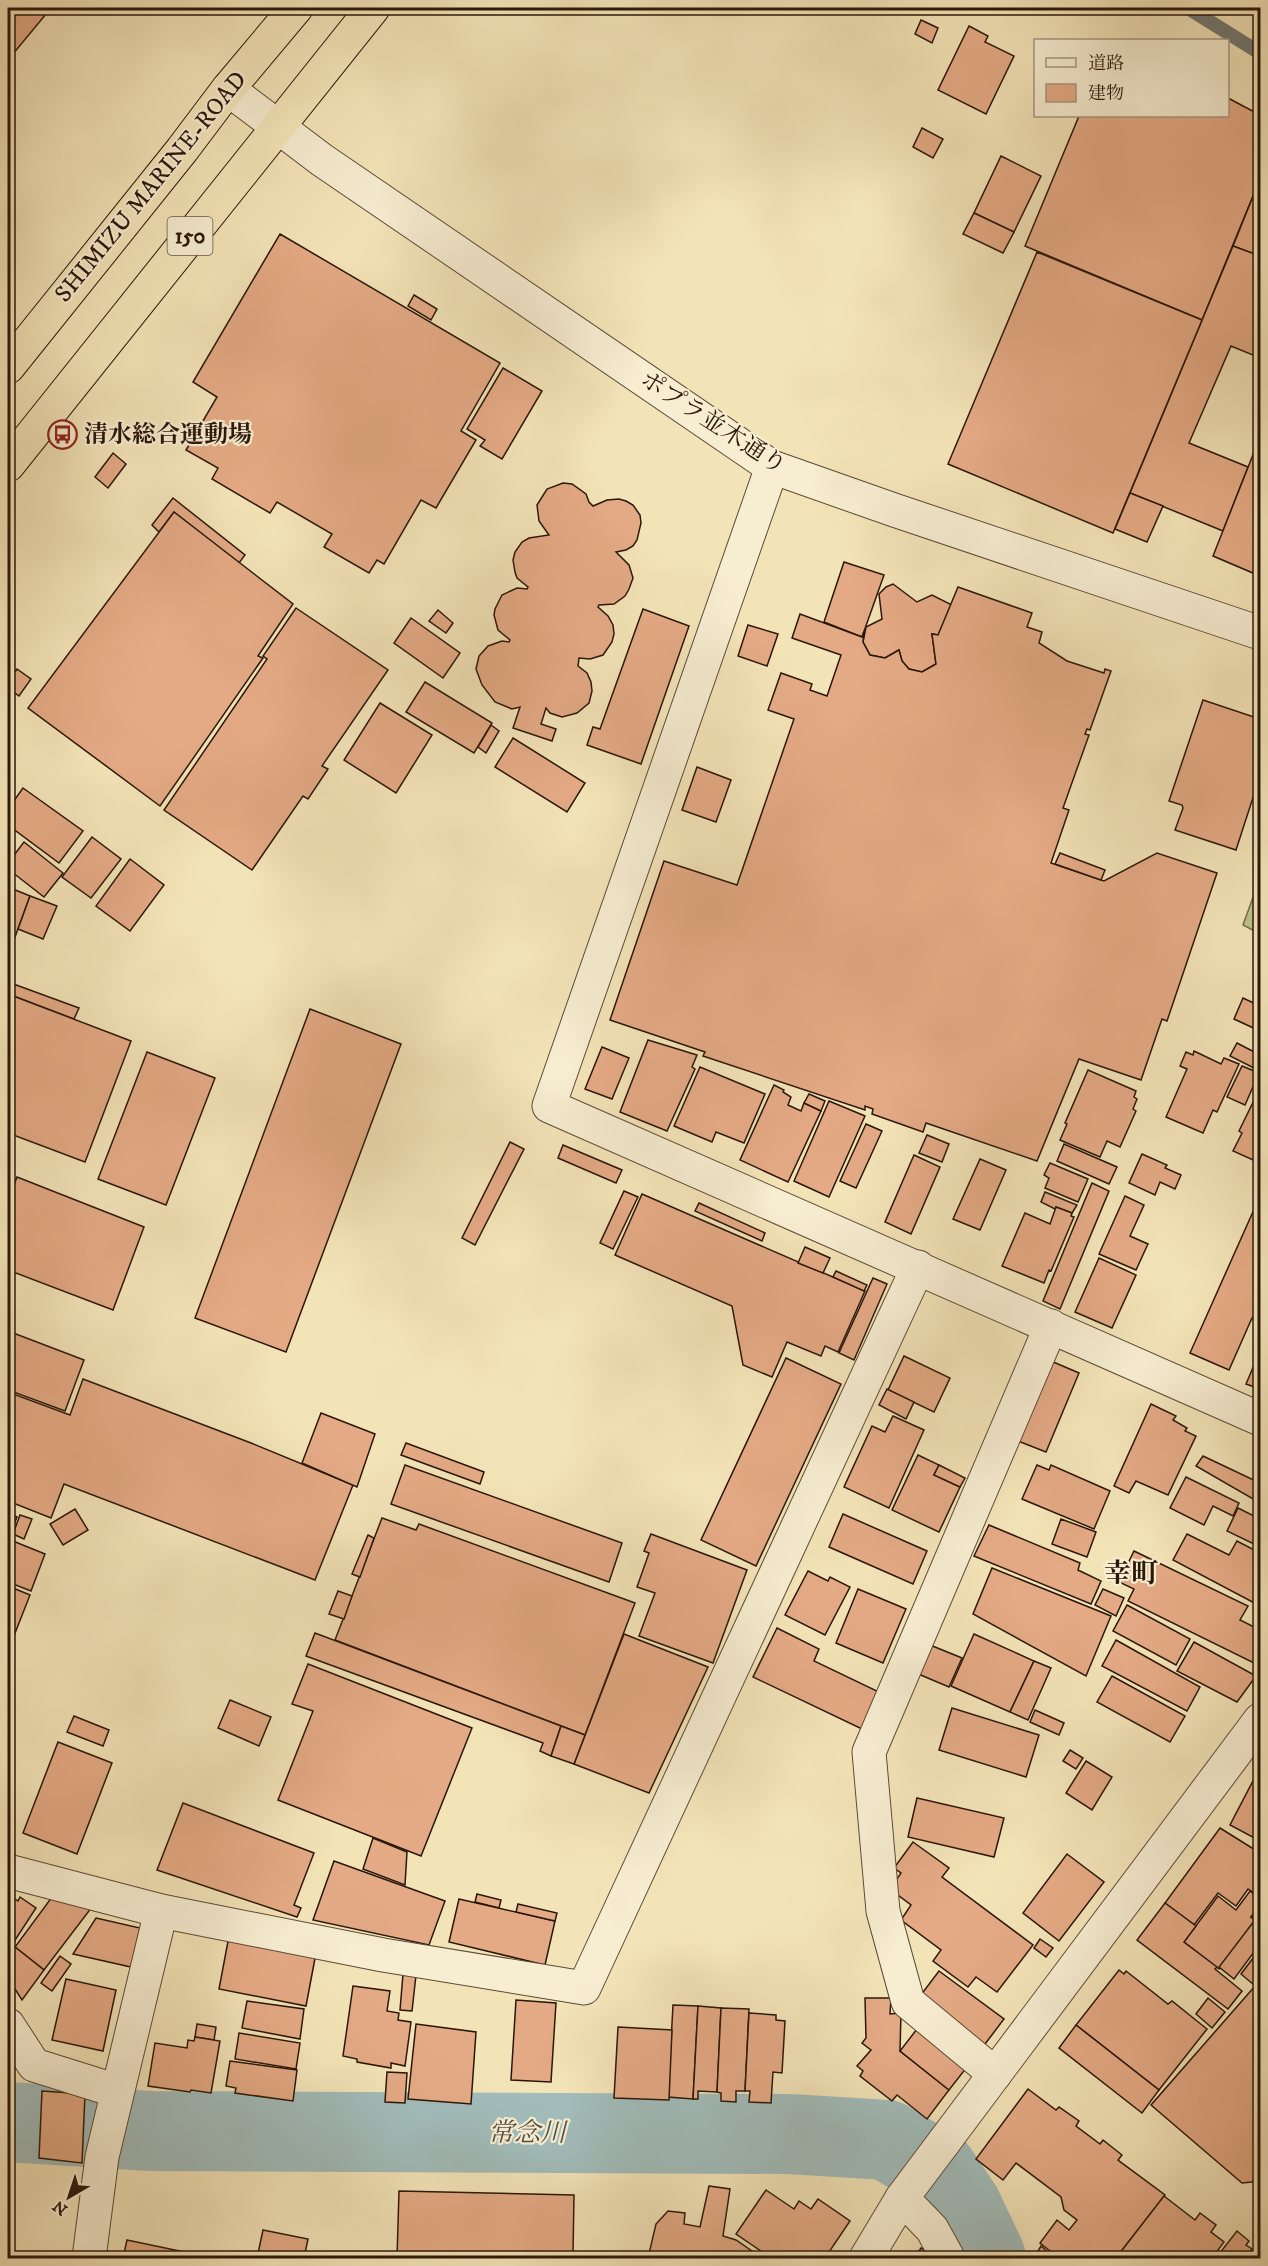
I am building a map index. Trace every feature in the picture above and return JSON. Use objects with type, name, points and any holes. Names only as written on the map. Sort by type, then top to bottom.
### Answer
[{"type":"highway","name":"SHIMIZU MARINE-ROAD","points":[[8,367],[228,89],[296,8]]},
{"type":"highway","name":"150","points":[[8,465],[372,8]]},
{"type":"street","name":"ポプラ並木通り","points":[[228,89],[276,127],[772,466],[894,510],[1260,633]]},
{"type":"street","points":[[772,466],[549,1106],[1260,1419]]},
{"type":"street","points":[[8,1871],[161,1911],[383,1955],[584,1988],[918,1267]]},
{"type":"street","points":[[995,2074],[908,2002],[883,1911],[869,1752],[1051,1326]]},
{"type":"street","points":[[866,2259],[902,2198],[995,2074],[1254,1740]]},
{"type":"street","points":[[89,2259],[102,2157],[161,1911]]},
{"type":"street","points":[[8,2025],[34,2065],[117,2091]]},
{"type":"street","points":[[902,2198],[932,2229],[948,2259]]},
{"type":"green space","points":[[1260,878],[1260,934],[1243,925]]},
{"type":"building","points":[[8,8],[51,8],[8,60]]},
{"type":"building","points":[[921,20],[938,28],[932,43],[915,34]]},
{"type":"building","points":[[969,26],[988,36],[985,42],[1014,56],[986,114],[938,90]]},
{"type":"building","points":[[1229,99],[1260,115],[1260,179],[1202,320],[1025,246],[1079,117],[1229,117]]},
{"type":"building","points":[[922,128],[943,139],[933,158],[913,147]]},
{"type":"building","points":[[1001,156],[1041,176],[1014,232],[974,213]]},
{"type":"building","points":[[1260,179],[1260,256],[1233,246]]},
{"type":"building","points":[[974,213],[1014,232],[1003,253],[963,234]]},
{"type":"building","points":[[280,234],[500,363],[461,431],[476,440],[436,508],[421,500],[384,564],[377,560],[369,573],[324,547],[332,534],[277,502],[270,513],[212,479],[218,468],[186,450],[217,397],[193,382]]},
{"type":"building","points":[[1233,246],[1260,256],[1260,358],[1231,346],[1189,443],[1248,467],[1223,531],[1130,493]]},
{"type":"building","points":[[1037,252],[1202,320],[1113,533],[948,464]]},
{"type":"building","points":[[414,295],[437,309],[431,320],[408,306]]},
{"type":"building","points":[[503,368],[542,391],[502,459],[480,446],[485,440],[467,429]]},
{"type":"building","points":[[1260,437],[1260,576],[1213,556]]},
{"type":"building","points":[[113,453],[126,464],[108,488],[95,477]]},
{"type":"building","points":[[563,483],[572,484],[586,494],[593,506],[607,500],[626,501],[633,505],[640,515],[641,523],[637,540],[633,546],[616,552],[629,565],[633,578],[629,589],[625,596],[614,604],[598,607],[608,616],[613,625],[612,642],[603,655],[590,659],[579,658],[578,666],[587,673],[591,682],[592,691],[589,703],[577,713],[562,717],[550,713],[546,708],[541,724],[556,729],[552,741],[513,728],[520,707],[512,709],[495,702],[482,685],[476,669],[479,656],[488,646],[510,640],[498,630],[494,615],[495,609],[502,595],[517,588],[527,589],[528,587],[517,578],[515,572],[513,560],[515,552],[522,542],[529,538],[549,535],[539,521],[537,505],[547,489]]},
{"type":"building","points":[[1130,493],[1163,506],[1147,542],[1115,529]]},
{"type":"building","points":[[173,498],[245,555],[239,563],[174,512],[159,532],[152,525]]},
{"type":"building","points":[[174,512],[293,604],[258,656],[263,658],[160,806],[28,708]]},
{"type":"building","points":[[844,562],[884,575],[862,637],[824,622]]},
{"type":"building","points":[[893,584],[917,602],[932,595],[952,605],[938,635],[932,634],[936,664],[922,672],[909,669],[902,661],[899,650],[885,658],[870,655],[863,642],[866,627],[882,619],[879,594]]},
{"type":"building","points":[[958,587],[1032,613],[1027,627],[1042,632],[1039,643],[1067,661],[1104,673],[1105,669],[1111,671],[1090,730],[1087,729],[1085,734],[1089,735],[1063,808],[1069,810],[1051,863],[1104,881],[1157,853],[1217,873],[1167,1021],[1162,1019],[1141,1080],[1079,1059],[1037,1161],[926,1123],[923,1132],[872,1114],[873,1109],[865,1106],[865,1110],[703,1056],[705,1052],[610,1020],[664,861],[737,885],[794,719],[768,710],[781,673],[812,684],[810,690],[827,696],[841,655],[792,638],[800,614],[862,637],[864,632],[863,642],[870,655],[885,658],[899,650],[902,661],[909,669],[922,672],[936,664],[932,634],[938,635]]},
{"type":"building","points":[[296,608],[388,670],[322,766],[328,769],[308,799],[303,796],[252,870],[164,810],[267,659],[263,656]]},
{"type":"building","points":[[643,609],[689,626],[641,764],[587,745],[593,727],[600,729]]},
{"type":"building","points":[[438,610],[453,623],[446,633],[429,621]]},
{"type":"building","points":[[411,618],[460,653],[443,678],[394,643]]},
{"type":"building","points":[[748,625],[778,634],[767,666],[738,656]]},
{"type":"building","points":[[17,669],[31,679],[19,696],[8,688],[8,682]]},
{"type":"building","points":[[425,682],[492,723],[474,753],[406,712]]},
{"type":"building","points":[[1203,700],[1260,719],[1260,776],[1236,850],[1175,830],[1183,808],[1182,805],[1169,801]]},
{"type":"building","points":[[380,703],[432,735],[396,793],[344,760]]},
{"type":"building","points":[[491,725],[499,731],[486,753],[478,747]]},
{"type":"building","points":[[513,738],[585,783],[567,812],[495,767]]},
{"type":"building","points":[[697,767],[731,780],[716,822],[682,810]]},
{"type":"building","points":[[23,788],[83,831],[59,863],[8,825],[8,809]]},
{"type":"building","points":[[92,837],[121,859],[91,898],[62,877]]},
{"type":"building","points":[[24,842],[63,873],[44,897],[8,869],[8,863]]},
{"type":"building","points":[[1060,853],[1105,870],[1101,880],[1055,864]]},
{"type":"building","points":[[130,859],[164,885],[130,931],[96,906]]},
{"type":"building","points":[[8,887],[30,896],[11,948],[8,947]]},
{"type":"building","points":[[30,896],[57,906],[43,939],[18,929]]},
{"type":"building","points":[[8,982],[79,1008],[74,1019],[8,994]]},
{"type":"building","points":[[8,994],[131,1041],[85,1162],[8,1133]]},
{"type":"building","points":[[1243,998],[1260,1006],[1260,1031],[1234,1019]]},
{"type":"building","points":[[310,1009],[401,1044],[286,1352],[195,1318]]},
{"type":"building","points":[[648,1040],[697,1055],[692,1067],[695,1069],[667,1131],[620,1112]]},
{"type":"building","points":[[1237,1043],[1260,1055],[1258,1070],[1230,1056]]},
{"type":"building","points":[[602,1047],[629,1058],[612,1099],[585,1089]]},
{"type":"building","points":[[1194,1051],[1221,1064],[1224,1058],[1239,1064],[1217,1112],[1213,1110],[1203,1133],[1166,1117],[1187,1069],[1180,1066],[1186,1052],[1193,1055]]},
{"type":"building","points":[[147,1052],[215,1078],[166,1205],[98,1179]]},
{"type":"building","points":[[1242,1066],[1259,1073],[1245,1105],[1227,1097]]},
{"type":"building","points":[[700,1067],[765,1094],[744,1143],[716,1132],[712,1142],[674,1126]]},
{"type":"building","points":[[1088,1070],[1136,1091],[1134,1097],[1137,1099],[1133,1109],[1136,1111],[1120,1147],[1107,1141],[1100,1157],[1060,1140]]},
{"type":"building","points":[[774,1085],[791,1097],[788,1105],[801,1111],[804,1103],[821,1111],[788,1182],[740,1160]]},
{"type":"building","points":[[1260,1088],[1260,1163],[1233,1151],[1242,1133],[1239,1131]]},
{"type":"building","points":[[809,1094],[825,1101],[821,1111],[804,1103]]},
{"type":"building","points":[[829,1101],[865,1116],[829,1197],[794,1181]]},
{"type":"building","points":[[866,1124],[882,1131],[856,1188],[840,1181]]},
{"type":"building","points":[[927,1135],[949,1144],[942,1162],[919,1153]]},
{"type":"building","points":[[510,1142],[524,1149],[475,1245],[462,1238]]},
{"type":"building","points":[[1064,1144],[1117,1167],[1109,1184],[1057,1161]]},
{"type":"building","points":[[563,1145],[622,1170],[616,1183],[558,1158]]},
{"type":"building","points":[[1142,1154],[1167,1165],[1165,1168],[1181,1175],[1175,1189],[1160,1182],[1155,1195],[1129,1183]]},
{"type":"building","points":[[914,1155],[940,1167],[911,1234],[885,1222]]},
{"type":"building","points":[[980,1159],[1006,1170],[980,1230],[953,1219]]},
{"type":"building","points":[[1050,1163],[1088,1179],[1078,1202],[1045,1188],[1049,1178],[1044,1175]]},
{"type":"building","points":[[17,1177],[144,1227],[113,1310],[8,1270],[8,1201]]},
{"type":"building","points":[[1092,1183],[1109,1191],[1060,1309],[1043,1301]]},
{"type":"building","points":[[624,1191],[638,1197],[613,1249],[600,1243]]},
{"type":"building","points":[[1045,1192],[1077,1205],[1072,1213],[1056,1207],[1055,1209],[1041,1202]]},
{"type":"building","points":[[642,1194],[865,1291],[838,1352],[825,1346],[821,1356],[787,1342],[772,1377],[743,1365],[732,1306],[615,1255]]},
{"type":"building","points":[[1125,1196],[1144,1205],[1130,1236],[1148,1244],[1136,1270],[1099,1254]]},
{"type":"building","points":[[1260,1196],[1260,1322],[1252,1318],[1229,1370],[1190,1353]]},
{"type":"building","points":[[699,1203],[765,1233],[762,1241],[695,1211]]},
{"type":"building","points":[[1056,1207],[1072,1213],[1071,1216],[1074,1217],[1044,1283],[1002,1266],[1025,1213],[1050,1224]]},
{"type":"building","points":[[805,1247],[830,1258],[823,1273],[798,1263]]},
{"type":"building","points":[[1099,1258],[1136,1275],[1112,1328],[1075,1312]]},
{"type":"building","points":[[836,1271],[867,1285],[864,1291],[833,1277]]},
{"type":"building","points":[[873,1278],[887,1284],[854,1360],[839,1353]]},
{"type":"building","points":[[8,1331],[84,1360],[65,1411],[8,1390]]},
{"type":"building","points":[[1260,1351],[1260,1389],[1246,1384]]},
{"type":"building","points":[[904,1356],[950,1378],[934,1412],[888,1390]]},
{"type":"building","points":[[786,1358],[841,1384],[756,1566],[701,1540]]},
{"type":"building","points":[[1051,1361],[1079,1373],[1046,1452],[1018,1441]]},
{"type":"building","points":[[83,1379],[251,1443],[353,1485],[315,1580],[64,1484],[51,1518],[8,1501],[8,1392],[70,1415]]},
{"type":"building","points":[[887,1389],[914,1402],[906,1419],[879,1405]]},
{"type":"building","points":[[1151,1404],[1176,1416],[1173,1420],[1187,1428],[1185,1431],[1196,1436],[1168,1495],[1136,1481],[1129,1493],[1114,1486]]},
{"type":"building","points":[[321,1413],[375,1434],[357,1487],[302,1463]]},
{"type":"building","points":[[893,1416],[924,1430],[889,1508],[844,1487],[872,1426],[885,1432]]},
{"type":"building","points":[[406,1443],[484,1472],[480,1484],[401,1455]]},
{"type":"building","points":[[918,1455],[939,1465],[934,1475],[960,1487],[939,1532],[892,1510]]},
{"type":"building","points":[[1203,1456],[1260,1483],[1260,1503],[1196,1466]]},
{"type":"building","points":[[405,1465],[622,1543],[609,1582],[391,1504]]},
{"type":"building","points":[[939,1465],[965,1478],[960,1487],[934,1475]]},
{"type":"building","points":[[1037,1465],[1049,1470],[1051,1465],[1110,1491],[1094,1529],[1022,1499]]},
{"type":"building","points":[[1186,1477],[1239,1503],[1233,1516],[1213,1506],[1204,1525],[1170,1508]]},
{"type":"building","points":[[1238,1508],[1260,1519],[1258,1546],[1227,1531]]},
{"type":"building","points":[[75,1509],[88,1530],[63,1545],[50,1524]]},
{"type":"building","points":[[8,1513],[17,1517],[8,1541]]},
{"type":"building","points":[[843,1514],[927,1551],[913,1584],[829,1547]]},
{"type":"building","points":[[20,1515],[32,1519],[24,1539],[13,1534]]},
{"type":"building","points":[[382,1518],[416,1530],[419,1524],[635,1603],[585,1735],[335,1640]]},
{"type":"building","points":[[1061,1519],[1096,1532],[1087,1557],[1052,1544]]},
{"type":"building","points":[[989,1525],[1080,1563],[1078,1570],[1101,1581],[1091,1604],[974,1556]]},
{"type":"building","points":[[651,1534],[747,1570],[713,1663],[639,1636],[655,1593],[637,1587],[649,1553],[644,1551]]},
{"type":"building","points":[[1187,1534],[1229,1555],[1237,1541],[1260,1553],[1260,1606],[1173,1560]]},
{"type":"building","points":[[368,1535],[374,1538],[360,1577],[352,1574]]},
{"type":"building","points":[[8,1539],[45,1554],[31,1591],[8,1582]]},
{"type":"building","points":[[1134,1551],[1248,1606],[1240,1620],[1260,1630],[1260,1649],[1254,1663],[1128,1601],[1134,1589],[1119,1582]]},
{"type":"building","points":[[992,1568],[1111,1616],[1086,1676],[973,1614]]},
{"type":"building","points":[[808,1571],[828,1581],[830,1577],[850,1587],[825,1635],[785,1615]]},
{"type":"building","points":[[13,1588],[30,1595],[8,1651],[8,1602]]},
{"type":"building","points":[[858,1589],[906,1609],[883,1663],[836,1643]]},
{"type":"building","points":[[1103,1589],[1124,1598],[1116,1616],[1095,1605]]},
{"type":"building","points":[[338,1591],[352,1596],[344,1619],[329,1614]]},
{"type":"building","points":[[1127,1605],[1190,1639],[1176,1665],[1113,1631]]},
{"type":"building","points":[[777,1628],[819,1649],[814,1661],[879,1692],[862,1729],[753,1677]]},
{"type":"building","points":[[315,1633],[561,1726],[551,1756],[540,1751],[543,1743],[306,1656]]},
{"type":"building","points":[[624,1634],[708,1667],[649,1793],[574,1764]]},
{"type":"building","points":[[974,1634],[1034,1661],[1010,1712],[951,1686]]},
{"type":"building","points":[[1116,1640],[1200,1687],[1187,1711],[1102,1666]]},
{"type":"building","points":[[1194,1642],[1256,1676],[1237,1702],[1177,1671]]},
{"type":"building","points":[[930,1645],[962,1658],[949,1687],[916,1673]]},
{"type":"building","points":[[1034,1661],[1051,1668],[1028,1720],[1010,1712]]},
{"type":"building","points":[[308,1664],[472,1728],[421,1856],[278,1800],[313,1711],[292,1704]]},
{"type":"building","points":[[1112,1676],[1185,1716],[1170,1742],[1097,1702]]},
{"type":"building","points":[[230,1700],[271,1717],[259,1746],[218,1728]]},
{"type":"building","points":[[952,1708],[1039,1735],[1026,1777],[939,1750]]},
{"type":"building","points":[[1035,1710],[1064,1723],[1059,1735],[1030,1722]]},
{"type":"building","points":[[74,1716],[109,1730],[103,1746],[67,1732]]},
{"type":"building","points":[[561,1726],[585,1735],[574,1764],[551,1756]]},
{"type":"building","points":[[58,1742],[112,1763],[77,1854],[23,1833]]},
{"type":"building","points":[[1070,1750],[1083,1758],[1076,1769],[1063,1761]]},
{"type":"building","points":[[1086,1761],[1112,1777],[1092,1810],[1066,1793]]},
{"type":"building","points":[[1255,1777],[1260,1779],[1260,1841],[1230,1825]]},
{"type":"building","points":[[917,1798],[1004,1818],[994,1857],[908,1837]]},
{"type":"building","points":[[183,1803],[314,1853],[294,1905],[301,1908],[297,1917],[157,1870]]},
{"type":"building","points":[[1220,1828],[1260,1853],[1260,1897],[1248,1889],[1236,1906],[1218,1893],[1194,1925],[1165,1903]]},
{"type":"building","points":[[373,1838],[407,1852],[405,1885],[363,1869]]},
{"type":"building","points":[[913,1842],[949,1868],[942,1877],[1033,1945],[997,1992],[976,1977],[968,1987],[933,1961],[941,1950],[901,1920],[911,1905],[890,1889],[901,1873],[894,1868]]},
{"type":"building","points":[[1067,1854],[1104,1882],[1059,1941],[1023,1913]]},
{"type":"building","points":[[334,1861],[445,1901],[429,1945],[313,1920]]},
{"type":"building","points":[[1250,1891],[1260,1899],[1260,1905],[1251,1917],[1255,1920],[1219,1969],[1184,1942],[1218,1896],[1236,1910]]},
{"type":"building","points":[[55,1893],[95,1903],[44,1970],[15,1947]]},
{"type":"building","points":[[8,1894],[18,1901],[20,1897],[36,1908],[8,1951]]},
{"type":"building","points":[[477,1894],[501,1900],[499,1908],[475,1902]]},
{"type":"building","points":[[459,1899],[555,1921],[545,1965],[449,1942]]},
{"type":"building","points":[[1165,1903],[1196,1926],[1184,1942],[1217,1967],[1215,1969],[1242,1991],[1228,2009],[1137,1940]]},
{"type":"building","points":[[518,1904],[557,1913],[555,1921],[516,1912]]},
{"type":"building","points":[[1258,1908],[1260,1910],[1260,1944],[1234,1979],[1219,1967],[1255,1920],[1251,1917]]},
{"type":"building","points":[[96,1918],[140,1928],[131,1967],[73,1954]]},
{"type":"building","points":[[229,1936],[316,1953],[306,2006],[219,1989]]},
{"type":"building","points":[[1040,1939],[1053,1948],[1046,1957],[1034,1948]]},
{"type":"building","points":[[15,1947],[44,1970],[22,2000],[8,1978],[8,1958]]},
{"type":"building","points":[[1260,1949],[1260,1990],[1241,1974]]},
{"type":"building","points":[[60,1956],[71,1964],[52,1991],[41,1983]]},
{"type":"building","points":[[1119,1970],[1124,1974],[1126,1971],[1168,2004],[1172,2001],[1207,2029],[1159,2090],[1076,2025]]},
{"type":"building","points":[[939,1971],[1004,2019],[979,2052],[914,2004]]},
{"type":"building","points":[[403,1974],[416,1975],[412,2011],[400,2010]]},
{"type":"building","points":[[66,1979],[116,1990],[103,2051],[52,2040]]},
{"type":"building","points":[[353,1986],[390,1991],[387,2011],[399,2013],[398,2020],[411,2022],[405,2066],[391,2063],[391,2068],[357,2062],[357,2059],[343,2056]]},
{"type":"building","points":[[1255,1986],[1260,1990],[1260,2173],[1252,2182],[1242,2183],[1151,2105]]},
{"type":"building","points":[[865,1998],[891,1998],[890,2014],[901,2013],[900,2051],[949,2090],[927,2119],[897,2095],[892,2101],[860,2076],[863,2071],[857,2066],[871,2050],[862,2043],[866,2038]]},
{"type":"building","points":[[1208,1998],[1225,2012],[1212,2028],[1196,2014]]},
{"type":"building","points":[[516,2000],[556,2003],[551,2082],[511,2080]]},
{"type":"building","points":[[247,2001],[304,2009],[300,2039],[242,2028]]},
{"type":"building","points":[[673,2005],[698,2006],[693,2099],[668,2097]]},
{"type":"building","points":[[698,2006],[721,2008],[717,2092],[698,2091],[698,2099],[693,2099]]},
{"type":"building","points":[[721,2008],[749,2009],[745,2091],[736,2091],[736,2102],[721,2101],[721,2093],[717,2092]]},
{"type":"building","points":[[749,2013],[776,2015],[776,2020],[785,2021],[782,2073],[773,2072],[771,2103],[749,2102],[750,2091],[745,2091]]},
{"type":"building","points":[[197,2024],[216,2027],[214,2040],[195,2037]]},
{"type":"building","points":[[416,2024],[476,2032],[471,2104],[408,2099]]},
{"type":"building","points":[[1076,2025],[1159,2090],[1142,2113],[1059,2048]]},
{"type":"building","points":[[618,2027],[672,2030],[669,2100],[614,2098]]},
{"type":"building","points":[[917,2029],[967,2067],[949,2090],[900,2051]]},
{"type":"building","points":[[239,2033],[300,2043],[296,2069],[235,2059]]},
{"type":"building","points":[[195,2037],[220,2041],[211,2093],[148,2086],[155,2043],[187,2048],[188,2040],[194,2041]]},
{"type":"building","points":[[230,2061],[297,2070],[293,2101],[235,2093],[236,2088],[226,2086]]},
{"type":"building","points":[[387,2072],[407,2073],[405,2103],[385,2102]]},
{"type":"building","points":[[1028,2089],[1056,2110],[1059,2107],[1079,2121],[1076,2126],[1100,2144],[1103,2140],[1122,2155],[1118,2160],[1165,2195],[1116,2258],[1044,2258],[1050,2251],[1040,2243],[1057,2220],[1069,2230],[1077,2220],[1064,2210],[1061,2197],[1016,2163],[1003,2180],[976,2159]]},
{"type":"building","points":[[42,2091],[85,2094],[82,2163],[39,2158]]},
{"type":"building","points":[[709,2186],[730,2189],[723,2236],[736,2240],[762,2258],[648,2258],[656,2224],[668,2211],[685,2213],[684,2224],[700,2227]]},
{"type":"building","points":[[766,2190],[794,2209],[799,2201],[811,2209],[818,2199],[850,2221],[825,2258],[771,2258],[736,2234]]},
{"type":"building","points":[[399,2191],[574,2195],[573,2253],[592,2254],[592,2258],[397,2258]]},
{"type":"building","points":[[1164,2196],[1195,2220],[1200,2213],[1216,2225],[1211,2232],[1224,2242],[1212,2258],[1116,2258]]},
{"type":"building","points":[[263,2230],[308,2239],[304,2258],[257,2258]]},
{"type":"building","points":[[1237,2231],[1249,2241],[1246,2245],[1252,2249],[1244,2258],[1216,2258]]},
{"type":"building","points":[[127,2240],[213,2258],[123,2258]]},
{"type":"building","points":[[1041,2246],[1049,2253],[1044,2258],[1034,2258]]},
{"type":"building","points":[[921,2248],[928,2252],[931,2258],[914,2258]]},
{"type":"waterway","points":[[1188,8],[1260,53]]},
{"type":"waterway","name":"常念川","points":[[8,2122],[151,2131],[789,2134],[887,2140],[937,2170],[962,2207],[986,2258]]},
{"type":"place","name":"清水総合運動場","points":[[63,435]]},
{"type":"district","name":"幸町","points":[[1131,1574]]}]
